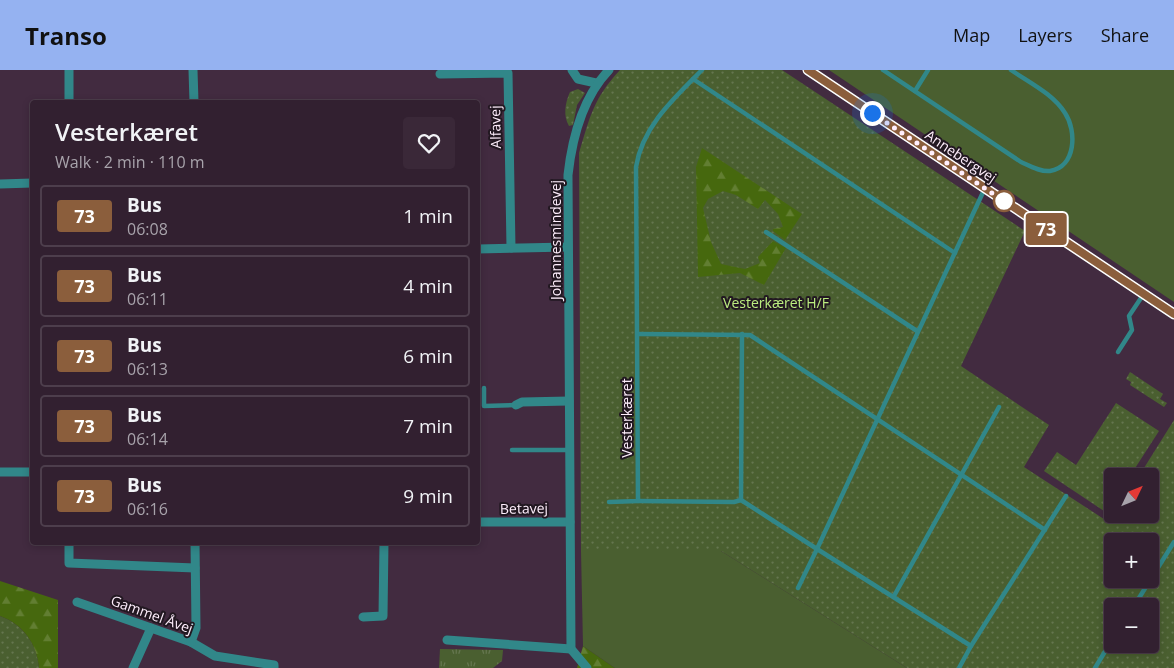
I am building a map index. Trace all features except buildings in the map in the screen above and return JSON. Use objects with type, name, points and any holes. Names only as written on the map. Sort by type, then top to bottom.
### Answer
[{"type":"street","points":[[69,70],[69,100]]},
{"type":"street","points":[[194,70],[194,100]]},
{"type":"street","points":[[572,70],[578,79],[596,84]]},
{"type":"street","name":"Johannesmindevej","points":[[571,649],[568,175],[571,148],[596,84],[609,70]]},
{"type":"street","name":"Annebergvej","points":[[808,70],[1174,314]]},
{"type":"street","name":"Alfavej","points":[[440,74],[508,73],[511,248]]},
{"type":"street","points":[[0,184],[30,183]]},
{"type":"street","points":[[480,249],[568,247]]},
{"type":"street","points":[[516,405],[522,402],[569,401]]},
{"type":"street","points":[[0,472],[30,472]]},
{"type":"street","name":"Betavej","points":[[480,522],[570,522]]},
{"type":"street","points":[[69,545],[69,563],[195,568]]},
{"type":"street","points":[[192,642],[196,628],[195,545]]},
{"type":"street","points":[[363,617],[383,616],[384,545]]},
{"type":"street","name":"Gammel Åvej","points":[[78,602],[192,642],[215,656],[274,666]]},
{"type":"street","points":[[133,668],[150,628]]},
{"type":"street","points":[[448,640],[571,649],[586,668]]},
{"type":"lane","name":"Vesterkæret","points":[[638,501],[636,167],[638,151],[654,122],[702,70]]},
{"type":"lane","points":[[883,70],[1021,162],[1040,171],[1051,171],[1062,166],[1071,154],[1073,132],[1066,114],[1054,99],[1011,70]]},
{"type":"lane","points":[[915,92],[928,70]]},
{"type":"lane","points":[[693,79],[955,253]]},
{"type":"lane","points":[[798,588],[985,188]]},
{"type":"lane","points":[[766,232],[917,331]]},
{"type":"lane","points":[[1118,352],[1132,330],[1129,316],[1144,294]]},
{"type":"lane","points":[[638,334],[750,335],[1045,530]]},
{"type":"lane","points":[[741,500],[742,334]]},
{"type":"lane","points":[[484,388],[484,406],[516,405]]},
{"type":"lane","points":[[894,596],[999,406]]},
{"type":"lane","points":[[512,450],[570,450]]},
{"type":"lane","points":[[959,668],[1066,496]]},
{"type":"lane","points":[[609,502],[734,502],[741,500],[971,646]]},
{"type":"lane","points":[[1139,598],[1174,542]]},
{"type":"lane","points":[[1095,668],[1104,653]]},
{"type":"green space","name":"Vesterkæret H/F","points":[[620,70],[782,70],[1025,231],[961,366],[1049,425],[1024,467],[1104,519],[1104,523],[1159,523],[1159,468],[1144,468],[1174,420],[1174,668],[907,668],[721,551],[581,551],[579,153],[586,129],[604,90]]},
{"type":"green space","points":[[829,70],[1174,70],[1174,302]]},
{"type":"green space","points":[[578,89],[585,93],[577,105],[573,125],[569,126],[565,109],[570,92]]},
{"type":"green space","points":[[702,148],[802,214],[785,240],[773,231],[773,229],[783,227],[778,214],[765,200],[758,209],[736,195],[723,191],[708,199],[703,208],[711,242],[721,264],[745,269],[760,263],[758,257],[773,241],[786,248],[764,285],[740,273],[698,277],[696,167]]},
{"type":"green space","points":[[1130,372],[1163,394],[1160,399],[1167,403],[1164,407],[1130,385],[1131,382],[1126,379]]},
{"type":"green space","points":[[1116,403],[1159,431],[1135,468],[1104,468],[1104,511],[1044,471],[1057,452],[1076,465]]},
{"type":"green space","points":[[581,551],[721,551],[907,668],[615,668],[583,646]]},
{"type":"green space","points":[[0,581],[58,600],[58,668],[39,668],[32,643],[27,636],[16,624],[0,616]]},
{"type":"green space","points":[[0,616],[16,624],[27,636],[38,659],[39,668],[0,668]]},
{"type":"green space","points":[[583,646],[615,668],[577,668]]},
{"type":"green space","points":[[440,649],[503,650],[502,661],[493,668],[439,668]]},
{"type":"bus line","name":"73","points":[[808,70],[1174,314]]},
{"type":"route","points":[[872,113],[1004,201]]}]
